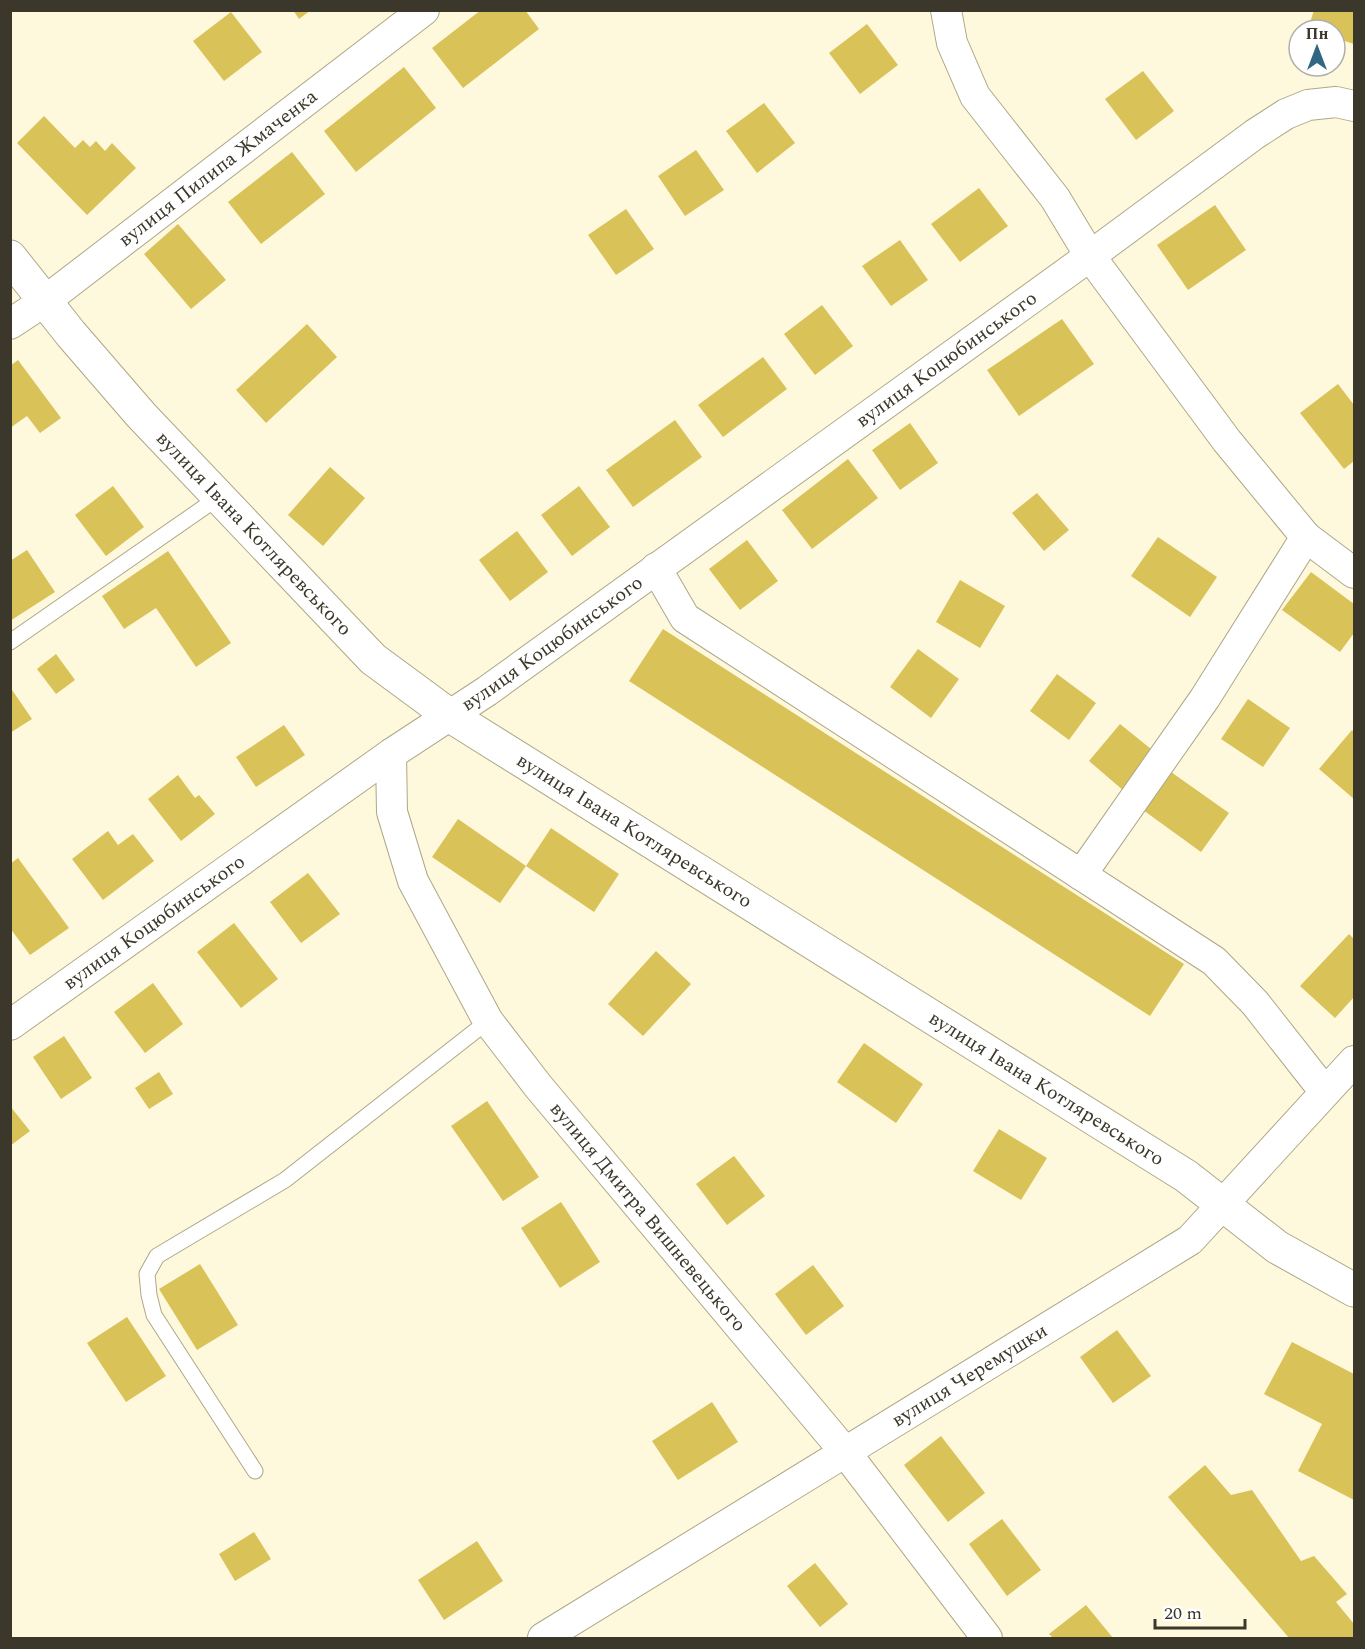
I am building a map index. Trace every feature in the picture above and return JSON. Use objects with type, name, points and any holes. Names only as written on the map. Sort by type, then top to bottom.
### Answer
[{"type":"street","name":"вулиця Пилипа Жмаченка","points":[[10,324],[45,301],[424,10]]},
{"type":"street","points":[[946,10],[951,43],[975,96],[1054,198],[1090,256],[1227,441],[1306,537],[1354,573]]},
{"type":"street","name":"вулиця Коцюбинського","points":[[10,1025],[392,754],[487,691],[1090,256],[1255,134],[1286,114],[1308,105],[1336,102],[1354,106]]},
{"type":"street","name":"вулиця Івана Котляревського","points":[[10,257],[141,415],[373,659],[449,715],[1186,1176],[1277,1247],[1354,1290]]},
{"type":"street","points":[[1081,875],[1205,698],[1306,537]]},
{"type":"street","points":[[656,568],[685,618],[1214,961],[1255,1003],[1325,1092]]},
{"type":"street","name":"вулиця Дмитра Вишневецького","points":[[392,754],[392,813],[413,881],[488,1021],[538,1086],[846,1454],[987,1638]]},
{"type":"street","name":"вулиця Черемушки","points":[[543,1638],[846,1454],[1190,1240],[1354,1061]]},
{"type":"lane","points":[[10,642],[219,497]]},
{"type":"lane","points":[[255,1472],[154,1315],[147,1274],[157,1256],[285,1180],[488,1021]]},
{"type":"building","points":[[293,10],[311,10],[299,19]]},
{"type":"building","points":[[481,10],[525,10],[539,29],[463,88],[432,48]]},
{"type":"building","points":[[1314,10],[1354,10],[1354,44],[1347,42],[1347,18],[1311,18]]},
{"type":"building","points":[[231,12],[262,52],[224,81],[193,41]]},
{"type":"building","points":[[867,24],[898,65],[860,94],[829,53]]},
{"type":"building","points":[[404,67],[436,108],[356,172],[324,131]]},
{"type":"building","points":[[1143,71],[1174,111],[1136,140],[1105,99]]},
{"type":"building","points":[[764,103],[795,143],[757,173],[726,131]]},
{"type":"building","points":[[44,116],[75,148],[83,140],[90,147],[96,141],[105,151],[112,143],[136,168],[87,215],[17,143]]},
{"type":"building","points":[[696,150],[724,190],[685,216],[658,176]]},
{"type":"building","points":[[292,152],[325,194],[261,244],[228,202]]},
{"type":"building","points":[[979,188],[1008,226],[960,262],[931,224]]},
{"type":"building","points":[[1215,205],[1246,250],[1188,290],[1157,245]]},
{"type":"building","points":[[626,209],[654,249],[616,275],[588,235]]},
{"type":"building","points":[[178,224],[226,280],[191,309],[144,254]]},
{"type":"building","points":[[900,240],[928,280],[891,306],[862,266]]},
{"type":"building","points":[[822,305],[853,346],[815,375],[784,334]]},
{"type":"building","points":[[1062,319],[1094,364],[1019,416],[987,370]]},
{"type":"building","points":[[307,324],[337,357],[266,423],[236,390]]},
{"type":"building","points":[[763,357],[787,389],[723,437],[698,405]]},
{"type":"building","points":[[18,360],[61,418],[40,433],[27,416],[10,428],[10,366]]},
{"type":"building","points":[[1338,384],[1354,405],[1354,461],[1344,469],[1300,413]]},
{"type":"building","points":[[675,420],[702,457],[633,507],[606,470]]},
{"type":"building","points":[[910,423],[938,463],[900,490],[872,450]]},
{"type":"building","points":[[848,459],[878,498],[812,549],[782,510]]},
{"type":"building","points":[[330,467],[365,498],[323,546],[288,515]]},
{"type":"building","points":[[113,486],[144,527],[106,556],[75,515]]},
{"type":"building","points":[[579,486],[610,527],[572,556],[541,515]]},
{"type":"building","points":[[1037,493],[1069,530],[1044,551],[1012,513]]},
{"type":"building","points":[[517,531],[548,572],[510,601],[479,560]]},
{"type":"building","points":[[1158,537],[1217,577],[1190,617],[1131,576]]},
{"type":"building","points":[[747,540],[778,581],[740,610],[709,569]]},
{"type":"building","points":[[27,550],[55,592],[10,621],[10,561]]},
{"type":"building","points":[[168,551],[231,643],[196,667],[156,608],[124,629],[102,596]]},
{"type":"building","points":[[1311,572],[1354,604],[1354,633],[1340,652],[1282,610]]},
{"type":"building","points":[[960,580],[1005,606],[980,648],[936,622]]},
{"type":"building","points":[[663,629],[1184,964],[1150,1016],[629,681]]},
{"type":"building","points":[[918,649],[959,679],[931,718],[890,687]]},
{"type":"building","points":[[56,654],[75,680],[56,694],[37,669]]},
{"type":"building","points":[[1057,674],[1096,703],[1069,740],[1030,711]]},
{"type":"building","points":[[10,687],[32,719],[10,733]]},
{"type":"building","points":[[1248,699],[1290,728],[1263,767],[1221,739]]},
{"type":"building","points":[[1120,724],[1156,753],[1124,791],[1089,761]]},
{"type":"building","points":[[284,725],[305,755],[256,787],[236,757]]},
{"type":"building","points":[[1352,730],[1354,732],[1354,799],[1319,769]]},
{"type":"building","points":[[1171,772],[1229,813],[1201,852],[1143,810]]},
{"type":"building","points":[[178,775],[195,798],[199,795],[215,814],[181,841],[148,799]]},
{"type":"building","points":[[458,819],[526,866],[500,903],[432,857]]},
{"type":"building","points":[[551,828],[619,874],[594,912],[526,866]]},
{"type":"building","points":[[108,831],[118,845],[133,834],[154,861],[103,900],[72,859]]},
{"type":"building","points":[[18,858],[69,928],[30,955],[10,928],[10,864]]},
{"type":"building","points":[[308,873],[340,914],[301,943],[270,902]]},
{"type":"building","points":[[234,923],[278,979],[241,1008],[197,952]]},
{"type":"building","points":[[1349,934],[1354,939],[1354,997],[1335,1018],[1300,986]]},
{"type":"building","points":[[656,951],[691,984],[643,1036],[608,1004]]},
{"type":"building","points":[[153,983],[183,1024],[145,1053],[114,1012]]},
{"type":"building","points":[[64,1036],[92,1078],[61,1099],[33,1057]]},
{"type":"building","points":[[864,1043],[923,1084],[896,1123],[837,1082]]},
{"type":"building","points":[[159,1072],[173,1094],[149,1109],[135,1088]]},
{"type":"building","points":[[487,1101],[539,1177],[503,1201],[451,1126]]},
{"type":"building","points":[[10,1106],[30,1131],[10,1146]]},
{"type":"building","points":[[999,1129],[1047,1158],[1021,1200],[973,1171]]},
{"type":"building","points":[[734,1156],[765,1196],[727,1225],[696,1184]]},
{"type":"building","points":[[561,1202],[600,1262],[560,1288],[521,1228]]},
{"type":"building","points":[[200,1264],[238,1325],[197,1350],[159,1289]]},
{"type":"building","points":[[813,1265],[844,1306],[806,1335],[775,1294]]},
{"type":"building","points":[[127,1317],[166,1376],[126,1402],[87,1343]]},
{"type":"building","points":[[1117,1330],[1151,1376],[1113,1403],[1080,1357]]},
{"type":"building","points":[[1292,1342],[1354,1374],[1354,1500],[1298,1471],[1322,1424],[1264,1394]]},
{"type":"building","points":[[712,1402],[738,1442],[678,1480],[652,1441]]},
{"type":"building","points":[[941,1436],[985,1493],[948,1522],[904,1465]]},
{"type":"building","points":[[1205,1465],[1231,1495],[1252,1490],[1301,1561],[1314,1556],[1347,1594],[1336,1602],[1354,1624],[1354,1638],[1289,1638],[1168,1497]]},
{"type":"building","points":[[1002,1519],[1041,1570],[1007,1596],[969,1544]]},
{"type":"building","points":[[254,1532],[271,1559],[235,1581],[219,1554]]},
{"type":"building","points":[[477,1541],[503,1581],[444,1620],[418,1580]]},
{"type":"building","points":[[815,1563],[848,1604],[820,1627],[787,1586]]},
{"type":"building","points":[[1086,1605],[1113,1638],[1053,1638],[1049,1634]]}]
